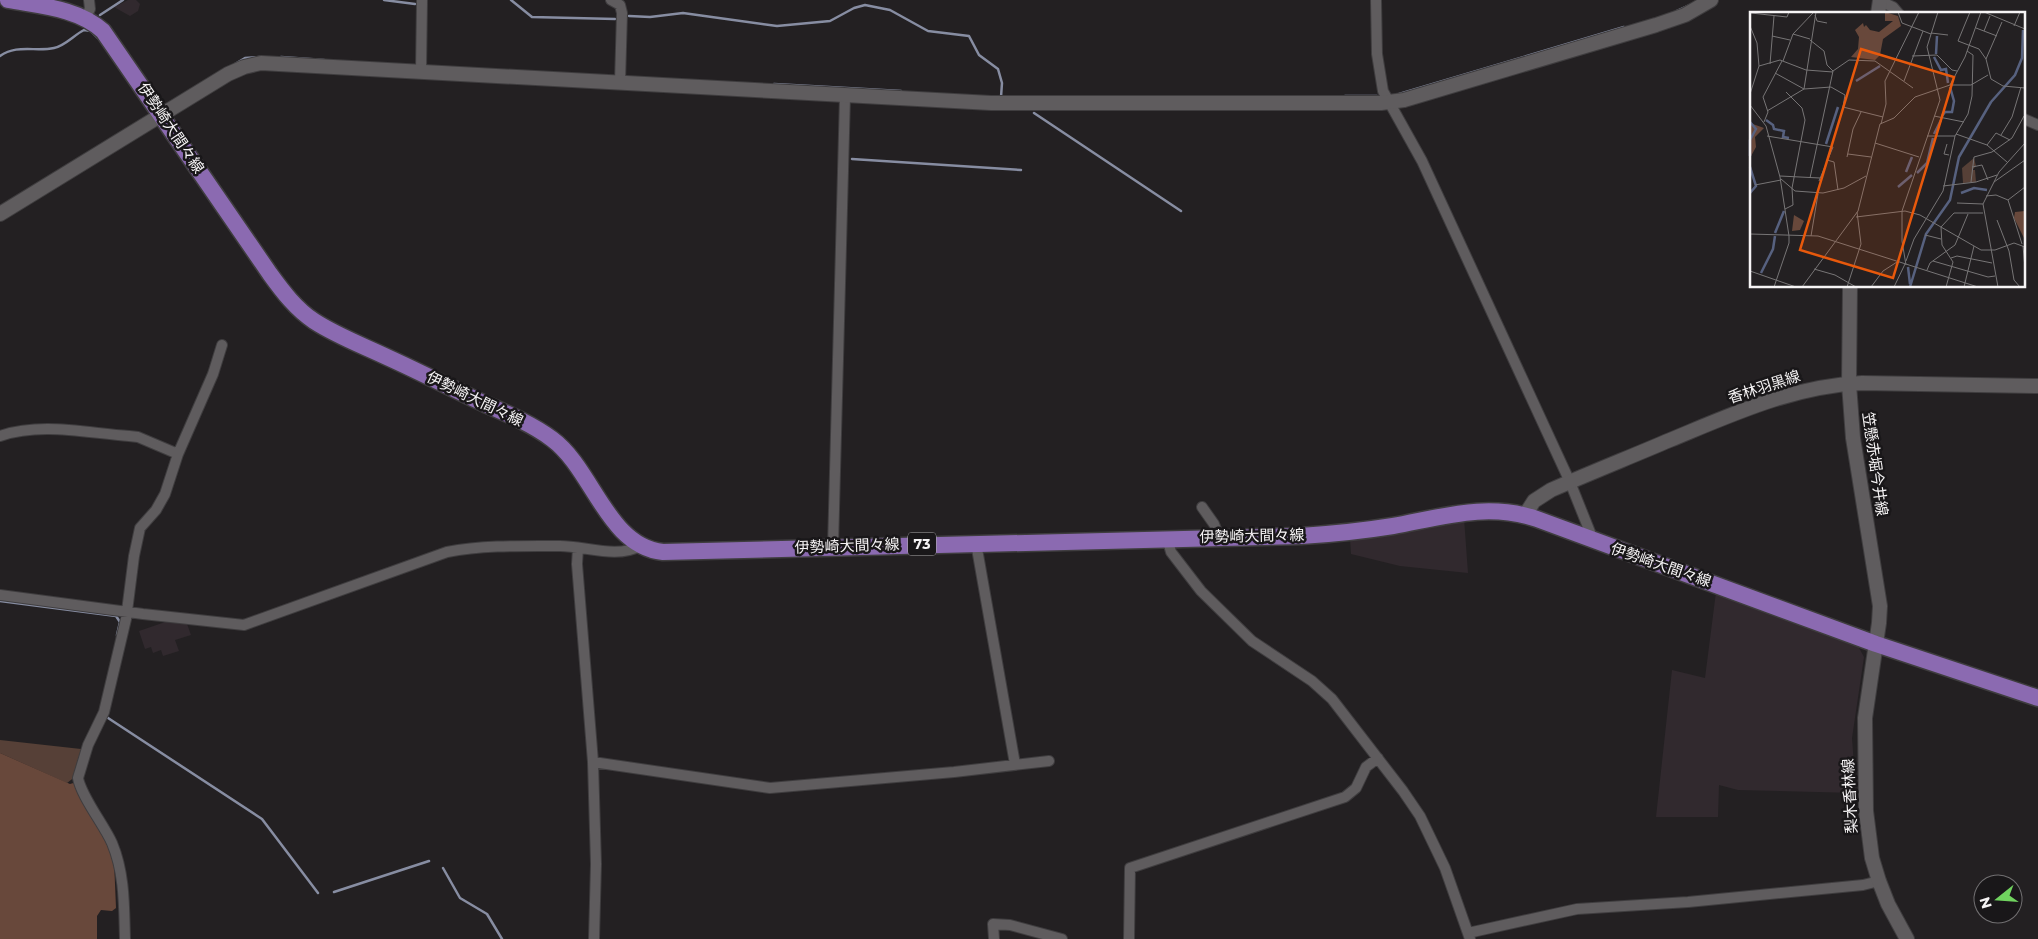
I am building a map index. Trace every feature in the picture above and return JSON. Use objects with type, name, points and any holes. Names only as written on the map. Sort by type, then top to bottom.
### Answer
[{"type":"main road","name":"伊勢崎大間々線","points":[[8,0],[54,9],[85,18],[107,35],[270,274],[297,307],[314,321],[337,333],[552,438],[567,454],[621,529],[640,546],[663,552],[1332,534],[1478,510],[1505,511],[1525,515],[1876,644],[2038,698]]},
{"type":"street","points":[[85,18],[90,9],[89,0]]},
{"type":"street","points":[[421,72],[422,0]]},
{"type":"street","points":[[611,0],[620,5],[622,13],[620,82]]},
{"type":"street","points":[[1376,0],[1378,71],[1388,103],[1422,161],[1570,482],[1590,532],[1589,540]]},
{"type":"street","points":[[0,214],[163,116],[228,74],[251,64],[273,63],[1011,104],[1388,103],[1663,23],[1685,15],[1711,0]]},
{"type":"street","points":[[1879,5],[1892,7],[1897,12]]},
{"type":"street","points":[[833,547],[845,96]]},
{"type":"street","points":[[2026,119],[2038,125]]},
{"type":"street","name":"笠懸赤堀今井線","points":[[1850,288],[1849,384],[1857,468],[1879,590],[1879,622],[1876,644]]},
{"type":"street","points":[[125,939],[122,882],[118,861],[112,844],[78,778],[88,746],[104,712],[127,611],[140,528],[156,510],[165,494],[178,454],[213,374],[222,345]]},
{"type":"street","name":"香林羽黒線","points":[[1525,515],[1530,505],[1541,495],[1770,399],[1818,388],[1849,384],[2038,386]]},
{"type":"street","points":[[0,436],[28,429],[68,430],[129,436],[178,454]]},
{"type":"street","points":[[1202,507],[1214,524],[1219,537]]},
{"type":"street","points":[[1167,538],[1171,552],[1202,591],[1252,641],[1321,688],[1342,710],[1420,816],[1445,868],[1469,936],[1577,909],[1766,895],[1863,885],[1878,881]]},
{"type":"street","points":[[976,543],[1015,764]]},
{"type":"street","points":[[0,595],[244,625],[447,552],[560,546],[619,551],[634,550],[640,546]]},
{"type":"street","points":[[578,548],[577,564],[592,762],[596,864],[594,939]]},
{"type":"street","name":"梨木香林線","points":[[1876,644],[1865,718],[1864,754],[1870,844],[1878,881],[1907,939]]},
{"type":"street","points":[[1129,939],[1130,868],[1345,797],[1356,788],[1366,767],[1378,758]]},
{"type":"street","points":[[592,762],[770,788],[954,772],[1050,761]]},
{"type":"street","points":[[994,939],[993,924],[1010,925],[1062,939]]},
{"type":"shaded area","points":[[128,0],[136,0],[140,4],[138,11],[130,16],[114,7]]},
{"type":"shaded area","points":[[1464,518],[1468,573],[1400,566],[1351,554],[1350,538]]},
{"type":"shaded area","points":[[1716,592],[1858,646],[1864,657],[1852,738],[1856,793],[1738,790],[1719,785],[1718,817],[1656,817],[1672,670],[1705,678]]},
{"type":"shaded area","points":[[171,620],[186,621],[191,635],[175,640],[179,651],[163,656],[161,650],[153,653],[151,647],[145,649],[139,631]]},
{"type":"shaded area","points":[[0,740],[85,751],[76,776],[67,783],[0,753]]},
{"type":"shaded area","points":[[0,753],[70,784],[77,782],[105,836],[114,860],[116,908],[112,911],[101,910],[97,916],[97,939],[0,939]]},
{"type":"waterway","points":[[100,15],[123,0]]},
{"type":"waterway","points":[[384,0],[415,4]]},
{"type":"waterway","points":[[511,0],[532,17],[615,19]]},
{"type":"waterway","points":[[629,16],[650,17],[683,13],[777,26],[830,21],[854,8],[865,5],[890,10],[928,31],[969,36],[979,55],[998,69],[1002,83],[1001,97]]},
{"type":"waterway","points":[[1677,11],[1688,6]]},
{"type":"waterway","points":[[1399,94],[1624,27]]},
{"type":"waterway","points":[[0,56],[6,52],[19,49],[58,47],[84,30],[91,31],[98,38]]},
{"type":"waterway","points":[[235,64],[245,58],[260,57]]},
{"type":"waterway","points":[[281,57],[324,60]]},
{"type":"waterway","points":[[774,84],[901,91]]},
{"type":"waterway","points":[[1345,96],[1377,96]]},
{"type":"waterway","points":[[1034,113],[1181,211]]},
{"type":"waterway","points":[[852,159],[1021,170]]},
{"type":"waterway","points":[[0,601],[116,616],[120,622],[117,635]]},
{"type":"waterway","points":[[105,716],[262,819],[318,893]]},
{"type":"waterway","points":[[334,892],[429,861]]},
{"type":"waterway","points":[[443,868],[460,898],[487,914],[502,939]]}]
